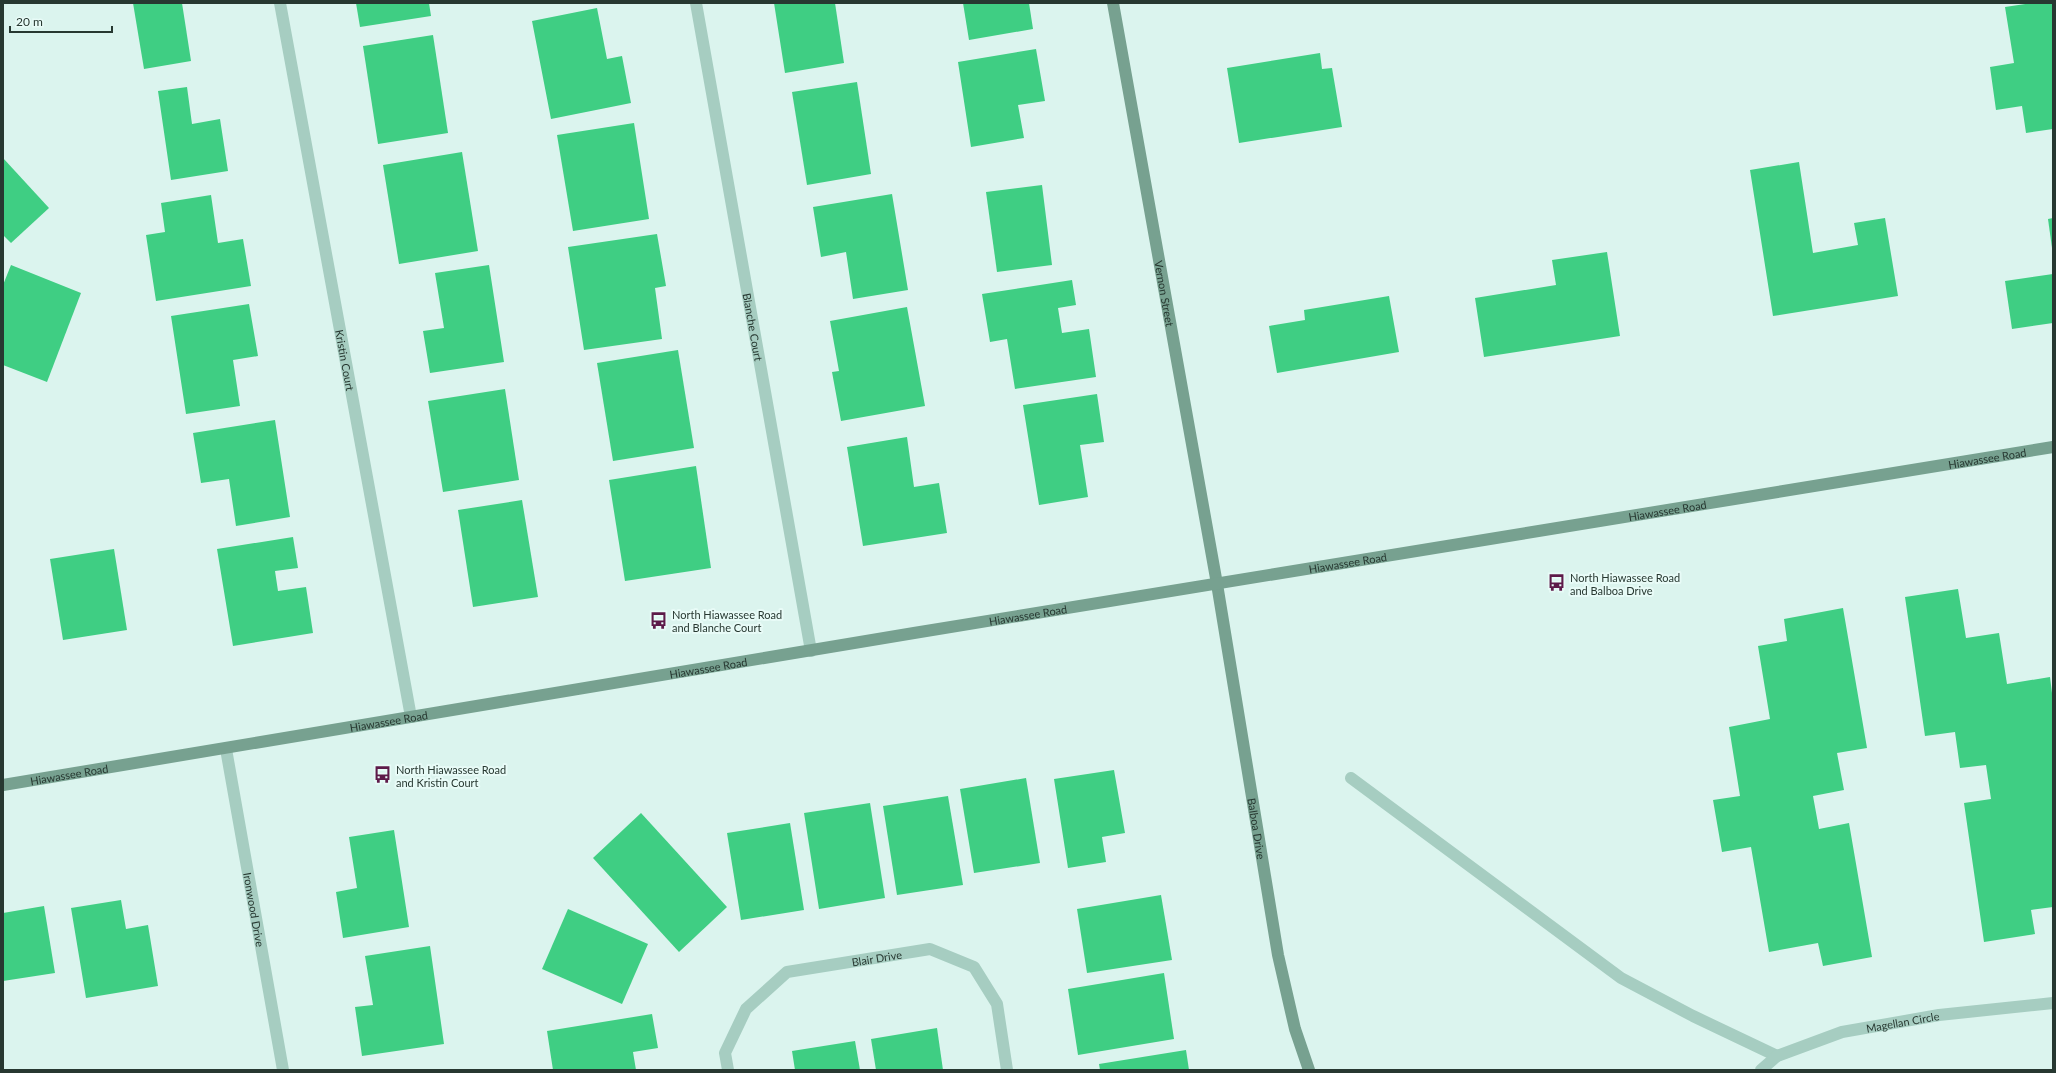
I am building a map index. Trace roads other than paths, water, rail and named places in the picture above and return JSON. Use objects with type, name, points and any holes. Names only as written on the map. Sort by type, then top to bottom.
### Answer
[{"type":"main road","name":"Vernon Street","points":[[1113,3],[1217,584]]},
{"type":"main road","name":"Hiawassee Road","points":[[3,785],[2053,447]]},
{"type":"main road","name":"Balboa Drive","points":[[1217,584],[1278,955],[1295,1029],[1309,1070]]},
{"type":"street","name":"Kristin Court","points":[[280,3],[411,717]]},
{"type":"street","name":"Blanche Court","points":[[696,3],[811,651]]},
{"type":"street","name":"Ironwood Drive","points":[[226,749],[283,1070]]},
{"type":"street","points":[[1351,778],[1621,978],[1693,1016],[1777,1056]]},
{"type":"street","name":"Blair Drive","points":[[728,1070],[725,1053],[746,1009],[787,972],[930,949],[974,968],[997,1004],[1007,1070]]},
{"type":"street","name":"Magellan Circle","points":[[1761,1070],[1777,1056],[1842,1032],[1939,1015],[2053,1003]]},
{"type":"place","name":"North Hiawassee Road and Balboa Drive","points":[[1557,583]]},
{"type":"place","name":"North Hiawassee Road and Blanche Court","points":[[659,620]]},
{"type":"place","name":"North Hiawassee Road and Kristin Court","points":[[383,775]]}]
